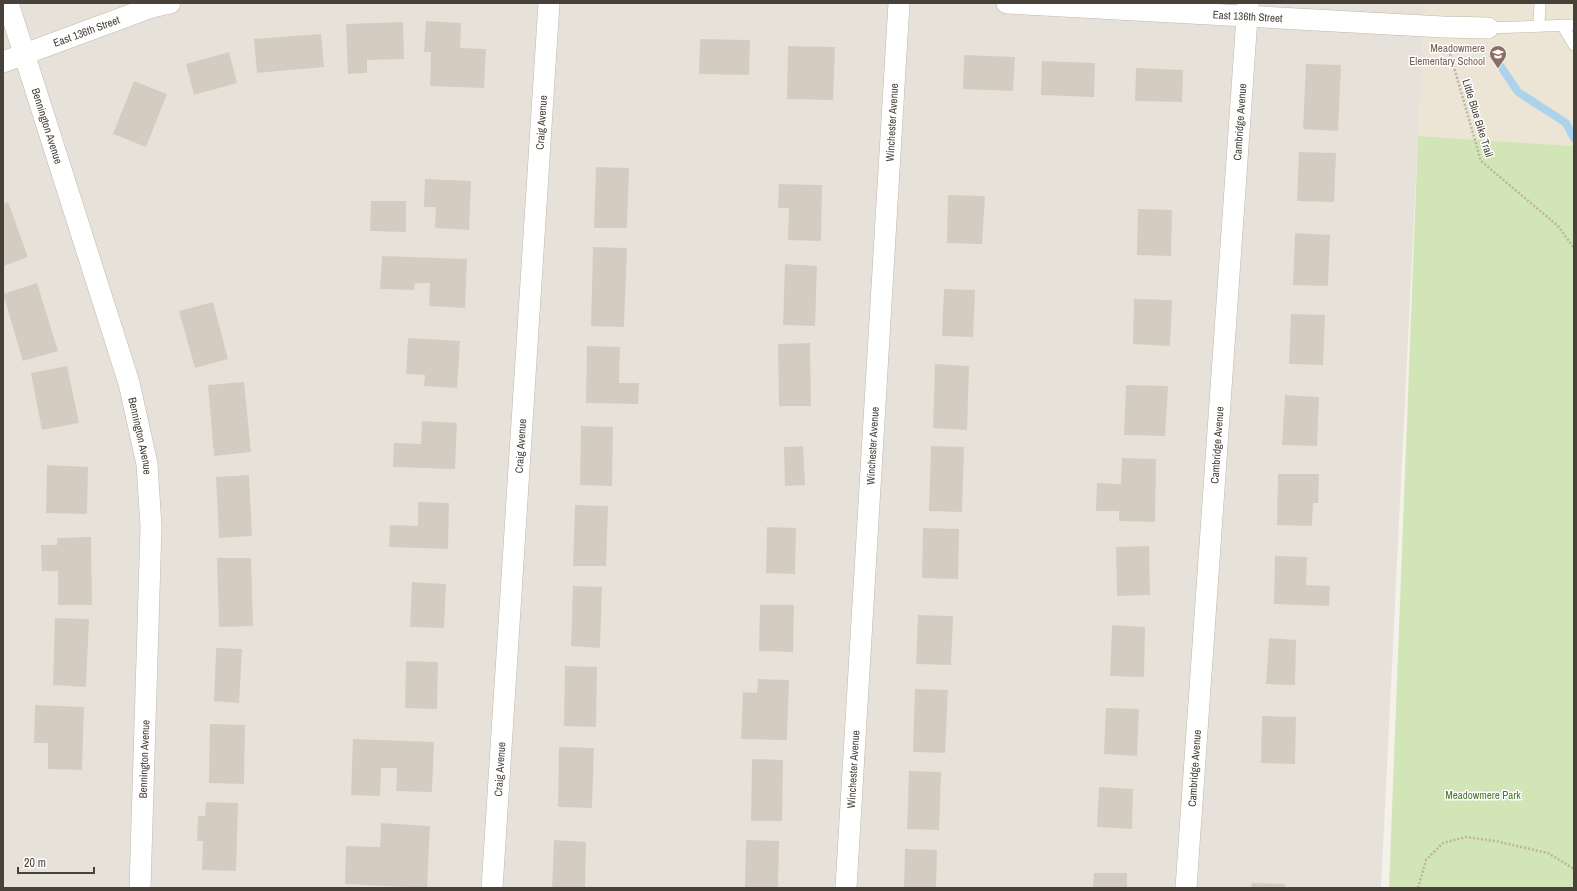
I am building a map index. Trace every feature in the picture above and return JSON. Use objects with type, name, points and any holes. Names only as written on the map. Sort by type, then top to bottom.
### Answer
[{"type":"street","name":"Bennington Avenue","points":[[8,3],[129,383],[147,464],[151,527],[140,888]]},
{"type":"street","name":"East 136th Street","points":[[3,62],[152,8],[170,3]]},
{"type":"street","name":"Craig Avenue","points":[[492,888],[549,3]]},
{"type":"street","name":"Winchester Avenue","points":[[846,888],[899,3]]},
{"type":"street","name":"East 136th Street","points":[[1007,3],[1248,9],[1443,27],[1488,28]]},
{"type":"street","name":"Cambridge Avenue","points":[[1186,888],[1248,9]]},
{"type":"lane","points":[[1539,26],[1540,3]]},
{"type":"lane","points":[[1562,25],[1574,45]]},
{"type":"lane","points":[[1488,28],[1574,25]]},
{"type":"path","name":"Little Blue Bike Trail","points":[[1443,27],[1481,161],[1558,226],[1574,248]]},
{"type":"path","points":[[1418,888],[1426,860],[1443,843],[1466,837],[1495,841],[1548,853],[1574,869]]},
{"type":"shaded area","points":[[3,3],[1426,3],[1418,136],[1381,888],[3,888]]},
{"type":"shaded area","name":"Meadowmere Elementary School","points":[[1426,3],[1574,3],[1574,146],[1418,136]]},
{"type":"green space","name":"Meadowmere Park","points":[[1418,136],[1574,146],[1574,888],[1389,888]]},
{"type":"building","points":[[426,21],[461,23],[460,48],[486,49],[484,88],[430,86],[431,52],[424,52]]},
{"type":"building","points":[[403,22],[404,59],[367,60],[367,73],[348,74],[346,24]]},
{"type":"building","points":[[321,34],[324,67],[257,73],[254,39]]},
{"type":"building","points":[[700,39],[750,40],[749,75],[699,74]]},
{"type":"building","points":[[788,46],[835,47],[833,100],[787,99]]},
{"type":"building","points":[[229,52],[237,83],[194,95],[186,64]]},
{"type":"building","points":[[964,55],[1015,57],[1013,91],[963,89]]},
{"type":"building","points":[[1042,61],[1095,63],[1094,97],[1041,95]]},
{"type":"building","points":[[1306,64],[1341,65],[1338,131],[1303,129]]},
{"type":"building","points":[[1136,68],[1183,70],[1182,102],[1135,101]]},
{"type":"building","points":[[134,81],[167,94],[146,147],[113,134]]},
{"type":"building","points":[[1299,152],[1336,153],[1334,202],[1297,201]]},
{"type":"building","points":[[596,167],[629,168],[627,228],[594,228]]},
{"type":"building","points":[[425,179],[471,181],[469,230],[435,228],[436,207],[424,207]]},
{"type":"building","points":[[779,184],[822,185],[821,241],[788,240],[789,208],[778,208]]},
{"type":"building","points":[[948,195],[985,196],[982,244],[947,243]]},
{"type":"building","points":[[371,201],[406,201],[406,232],[370,231]]},
{"type":"building","points":[[8,202],[28,257],[3,266],[3,204]]},
{"type":"building","points":[[1138,209],[1172,210],[1171,256],[1137,255]]},
{"type":"building","points":[[1295,233],[1330,235],[1328,286],[1293,285]]},
{"type":"building","points":[[593,247],[627,248],[624,327],[591,326]]},
{"type":"building","points":[[382,256],[467,259],[465,308],[429,306],[430,283],[415,283],[414,290],[380,289]]},
{"type":"building","points":[[785,264],[817,266],[815,326],[783,325]]},
{"type":"building","points":[[37,283],[58,351],[23,361],[3,294]]},
{"type":"building","points":[[944,289],[975,290],[973,337],[942,336]]},
{"type":"building","points":[[1134,299],[1172,300],[1170,346],[1133,344]]},
{"type":"building","points":[[213,302],[228,359],[195,368],[179,311]]},
{"type":"building","points":[[1291,314],[1325,315],[1323,365],[1289,364]]},
{"type":"building","points":[[408,338],[460,341],[457,388],[424,386],[425,375],[406,374]]},
{"type":"building","points":[[810,343],[811,406],[779,406],[778,344]]},
{"type":"building","points":[[587,346],[620,347],[619,383],[639,383],[638,404],[586,403]]},
{"type":"building","points":[[935,364],[969,366],[967,430],[933,428]]},
{"type":"building","points":[[67,366],[79,423],[42,430],[31,373]]},
{"type":"building","points":[[244,382],[251,452],[214,456],[208,385]]},
{"type":"building","points":[[1126,385],[1168,386],[1165,436],[1124,435]]},
{"type":"building","points":[[1285,395],[1319,397],[1317,446],[1282,445]]},
{"type":"building","points":[[422,421],[457,423],[455,469],[393,467],[394,443],[421,444]]},
{"type":"building","points":[[581,426],[613,427],[612,486],[580,485]]},
{"type":"building","points":[[803,446],[805,485],[785,486],[784,447]]},
{"type":"building","points":[[931,446],[964,447],[962,512],[929,511]]},
{"type":"building","points":[[1122,458],[1156,459],[1155,522],[1119,521],[1119,511],[1096,511],[1097,483],[1121,484]]},
{"type":"building","points":[[47,465],[88,467],[87,514],[46,513]]},
{"type":"building","points":[[1278,474],[1319,474],[1318,503],[1313,503],[1312,526],[1277,525]]},
{"type":"building","points":[[249,475],[252,536],[219,538],[216,477]]},
{"type":"building","points":[[418,502],[449,503],[448,549],[389,547],[390,525],[418,526]]},
{"type":"building","points":[[575,505],[608,506],[606,566],[573,566]]},
{"type":"building","points":[[767,527],[796,528],[795,574],[766,573]]},
{"type":"building","points":[[923,528],[959,529],[958,579],[922,578]]},
{"type":"building","points":[[91,537],[92,605],[58,605],[58,571],[42,571],[41,545],[57,545],[57,538]]},
{"type":"building","points":[[1149,546],[1150,595],[1117,596],[1116,547]]},
{"type":"building","points":[[1275,556],[1307,557],[1306,585],[1330,586],[1329,606],[1274,604]]},
{"type":"building","points":[[217,558],[251,558],[253,626],[219,627]]},
{"type":"building","points":[[412,582],[446,584],[444,628],[410,627]]},
{"type":"building","points":[[573,586],[602,587],[600,648],[571,646]]},
{"type":"building","points":[[760,605],[794,605],[793,652],[759,651]]},
{"type":"building","points":[[918,615],[953,616],[951,665],[916,664]]},
{"type":"building","points":[[55,618],[89,619],[86,687],[53,685]]},
{"type":"building","points":[[1112,625],[1145,627],[1144,677],[1110,676]]},
{"type":"building","points":[[1269,638],[1296,640],[1295,685],[1266,684]]},
{"type":"building","points":[[216,648],[242,649],[239,703],[214,701]]},
{"type":"building","points":[[406,661],[438,662],[437,709],[405,708]]},
{"type":"building","points":[[565,666],[597,667],[596,727],[564,726]]},
{"type":"building","points":[[758,679],[789,680],[787,740],[741,739],[743,692],[757,693]]},
{"type":"building","points":[[915,689],[948,690],[945,753],[913,752]]},
{"type":"building","points":[[35,705],[84,707],[82,770],[48,769],[48,743],[34,743]]},
{"type":"building","points":[[1106,708],[1139,709],[1137,756],[1104,754]]},
{"type":"building","points":[[1262,716],[1296,717],[1295,764],[1261,763]]},
{"type":"building","points":[[210,724],[245,725],[244,784],[209,783]]},
{"type":"building","points":[[353,739],[434,742],[432,792],[396,791],[397,768],[381,768],[380,796],[351,795]]},
{"type":"building","points":[[559,747],[594,748],[592,808],[558,807]]},
{"type":"building","points":[[752,759],[783,760],[782,821],[751,821]]},
{"type":"building","points":[[909,771],[941,772],[939,830],[907,829]]},
{"type":"building","points":[[1099,787],[1133,789],[1132,829],[1097,827]]},
{"type":"building","points":[[206,802],[238,803],[236,871],[202,870],[203,841],[197,841],[198,816],[205,816]]},
{"type":"building","points":[[381,823],[430,826],[427,888],[345,884],[346,846],[380,847]]},
{"type":"building","points":[[554,840],[586,842],[585,888],[552,888]]},
{"type":"building","points":[[746,840],[779,841],[778,888],[745,888]]},
{"type":"building","points":[[905,849],[937,850],[936,888],[904,888]]},
{"type":"building","points":[[1094,873],[1127,873],[1127,888],[1093,888]]},
{"type":"building","points":[[1252,883],[1285,884],[1285,888],[1251,888]]},
{"type":"waterway","points":[[1493,55],[1518,92],[1566,123],[1574,138]]},
{"type":"place","name":"Meadowmere Elementary School","points":[[1498,69]]}]
